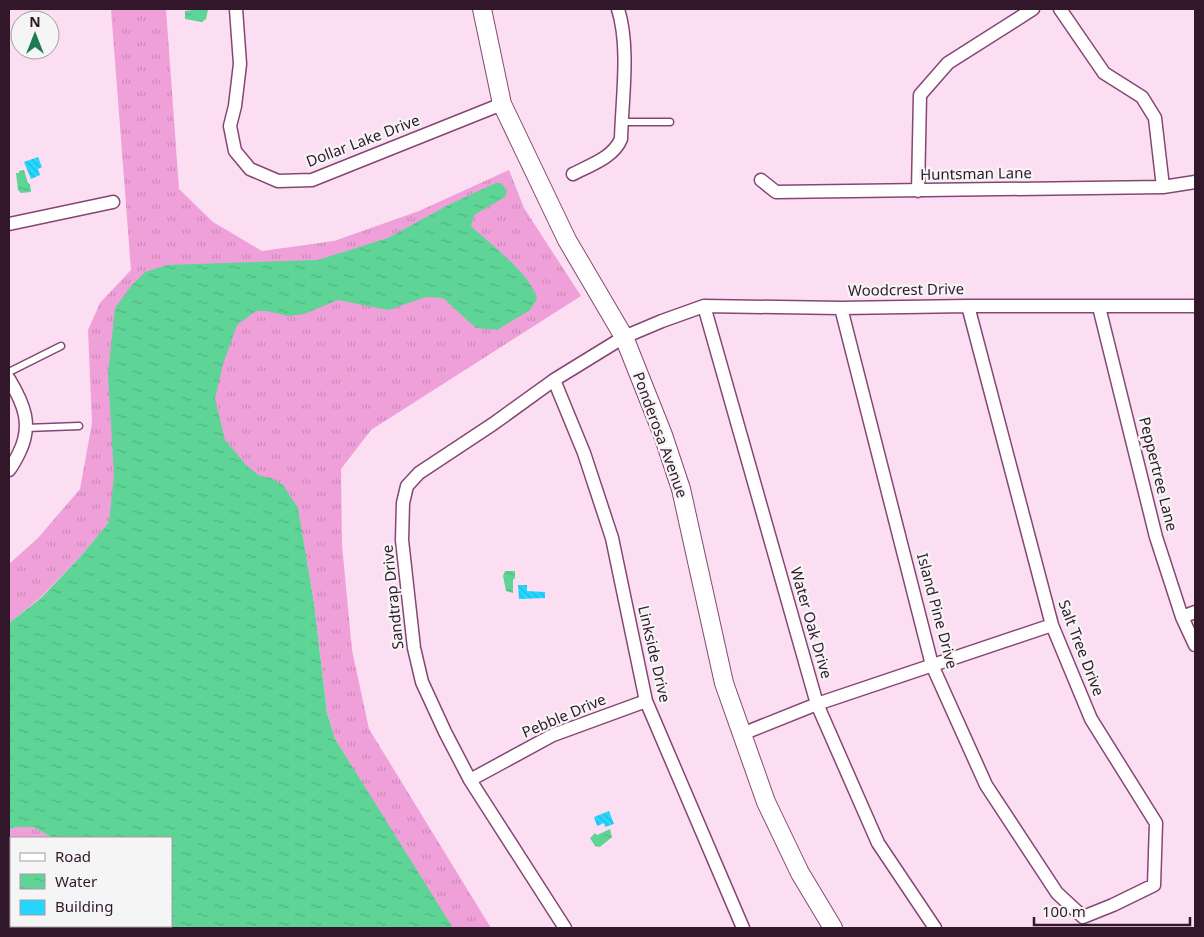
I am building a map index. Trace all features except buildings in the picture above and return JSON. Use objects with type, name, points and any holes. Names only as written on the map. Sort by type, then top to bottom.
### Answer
[{"type":"street","name":"Dollar Lake Drive","points":[[236,9],[240,64],[235,106],[230,126],[235,151],[250,169],[278,181],[312,180],[502,104]]},
{"type":"street","name":"Ponderosa Avenue","points":[[482,9],[502,104],[567,240],[624,337],[663,435],[681,489],[724,683],[766,802],[800,873],[833,928]]},
{"type":"street","points":[[573,174],[613,152],[621,139],[625,48],[624,30],[618,9]]},
{"type":"street","points":[[918,191],[920,95],[948,63],[1033,9]]},
{"type":"street","points":[[1060,9],[1104,73],[1142,97],[1155,118],[1163,187]]},
{"type":"street","name":"Huntsman Lane","points":[[761,180],[776,192],[1163,187],[1195,182]]},
{"type":"street","points":[[9,224],[112,202]]},
{"type":"street","name":"Woodcrest Drive","points":[[624,337],[704,306],[841,308],[1195,306]]},
{"type":"street","name":"Water Oak Drive","points":[[704,306],[817,704],[878,843],[935,928]]},
{"type":"street","name":"Salt Tree Drive","points":[[968,306],[1052,625],[1092,719],[1156,823],[1154,886],[1083,917]]},
{"type":"street","name":"Peppertree Lane","points":[[1099,307],[1156,537],[1182,617],[1195,645]]},
{"type":"street","name":"Island Pine Drive","points":[[841,308],[932,665],[986,785],[1057,893],[1083,917]]},
{"type":"street","name":"Sandtrap Drive","points":[[566,928],[470,780],[422,682],[414,648],[402,540],[403,503],[407,486],[419,473],[554,380],[624,337]]},
{"type":"street","points":[[9,379],[25,410],[26,428],[25,441],[9,470]]},
{"type":"street","name":"Linkside Drive","points":[[554,380],[584,453],[612,538],[646,701],[742,928]]},
{"type":"street","points":[[1182,617],[1195,612]]},
{"type":"street","points":[[742,734],[817,704],[1052,625]]},
{"type":"street","name":"Pebble Drive","points":[[470,780],[553,735],[646,701]]},
{"type":"lane","points":[[621,122],[670,122]]},
{"type":"lane","points":[[9,379],[61,346]]},
{"type":"lane","points":[[26,428],[79,426]]},
{"type":"green space","points":[[111,9],[166,9],[179,189],[213,222],[262,251],[334,241],[419,211],[509,170],[524,208],[581,296],[371,430],[341,469],[342,545],[352,650],[369,729],[491,928],[272,928],[353,769],[335,739],[327,713],[314,603],[298,509],[109,522],[81,556],[40,598],[9,623],[9,564],[38,538],[80,489],[92,423],[88,330],[100,303],[131,270]]},
{"type":"green space","points":[[33,827],[51,837],[10,837],[10,927],[129,928],[9,928],[9,829]]},
{"type":"water","points":[[208,10],[206,19],[202,22],[185,19],[185,11]]},
{"type":"water","points":[[24,170],[31,192],[21,193],[18,190],[16,173]]},
{"type":"water","points":[[496,183],[501,183],[507,191],[505,197],[474,215],[471,226],[509,260],[527,280],[537,299],[530,310],[497,330],[476,328],[443,298],[426,297],[388,310],[338,300],[304,314],[288,316],[266,311],[256,311],[237,325],[223,364],[215,399],[225,440],[248,467],[260,476],[271,478],[283,485],[298,508],[314,603],[327,713],[335,739],[453,928],[129,928],[172,927],[172,837],[51,837],[33,827],[9,829],[9,623],[41,598],[81,556],[109,522],[114,475],[108,374],[115,308],[132,285],[145,272],[167,265],[318,260],[388,238],[450,204]]},
{"type":"water","points":[[505,571],[515,571],[513,593],[506,591],[503,576]]},
{"type":"water","points":[[610,829],[612,837],[600,847],[595,846],[590,838],[595,833],[597,835]]}]
